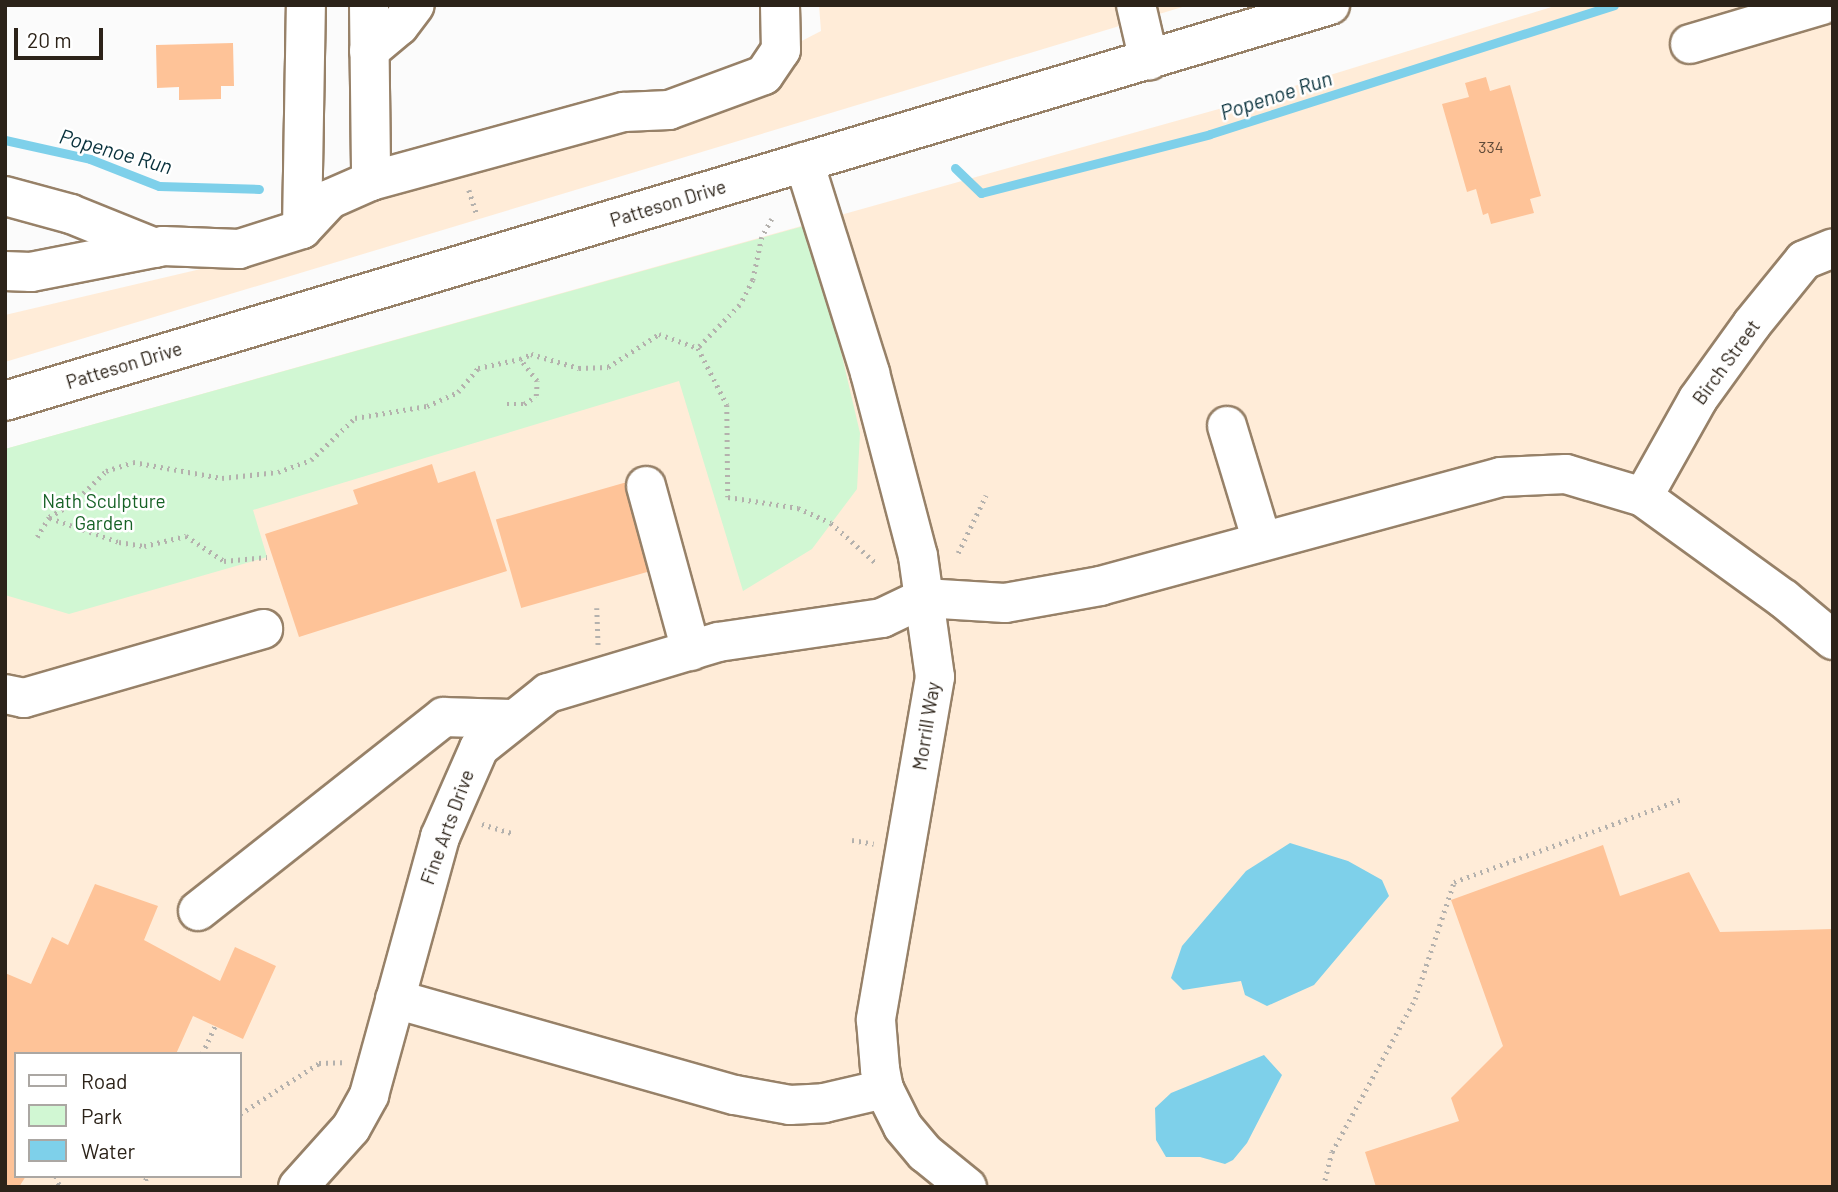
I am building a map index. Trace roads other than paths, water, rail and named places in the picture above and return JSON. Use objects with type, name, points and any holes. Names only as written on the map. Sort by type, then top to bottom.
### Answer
[{"type":"street","points":[[302,229],[306,5]]},
{"type":"street","points":[[369,5],[370,181]]},
{"type":"street","points":[[369,51],[399,26],[415,5]]},
{"type":"street","points":[[5,271],[31,272],[156,248],[239,249],[302,229],[330,199],[370,181],[624,112],[669,110],[764,75],[781,50],[780,5]]},
{"type":"street","points":[[1136,5],[1149,61]]},
{"type":"street","name":"Patteson Drive","points":[[5,401],[1330,5]]},
{"type":"street","points":[[1690,44],[1822,5]]},
{"type":"street","name":"Morrill Way","points":[[804,162],[870,373],[918,556],[935,677],[876,1020],[884,1089],[904,1127],[925,1153],[967,1187]]},
{"type":"street","points":[[5,196],[71,214],[156,248]]},
{"type":"street","name":"Birch Street","points":[[1643,497],[1698,399],[1752,324],[1804,260],[1833,248]]},
{"type":"street","points":[[1227,426],[1262,541]]},
{"type":"street","points":[[924,598],[1018,600],[1100,586],[1501,477],[1566,474],[1643,497],[1784,599],[1833,640]]},
{"type":"street","points":[[646,486],[691,651]]},
{"type":"street","name":"Fine Arts Drive","points":[[298,1187],[351,1128],[369,1095],[423,893],[461,783],[479,748],[510,719],[548,693],[691,651],[782,631],[882,618],[924,598]]},
{"type":"street","points":[[5,694],[24,698],[263,629]]},
{"type":"street","points":[[198,911],[444,717],[510,719]]},
{"type":"street","points":[[395,999],[735,1095],[790,1105],[884,1089]]},
{"type":"water","points":[[1290,843],[1348,861],[1382,880],[1389,896],[1314,985],[1267,1006],[1245,995],[1241,981],[1183,990],[1171,978],[1182,946],[1246,871]]},
{"type":"water","points":[[1264,1055],[1282,1075],[1247,1143],[1233,1160],[1225,1164],[1200,1157],[1166,1157],[1156,1140],[1155,1108],[1171,1093]]},
{"type":"waterway","name":"Popenoe Run","points":[[955,168],[981,193],[1210,134],[1614,5]]},
{"type":"waterway","name":"Popenoe Run","points":[[5,140],[90,159],[159,186],[259,189]]},
{"type":"park label","name":"Nath Sculpture Garden","points":[[104,512]]}]
